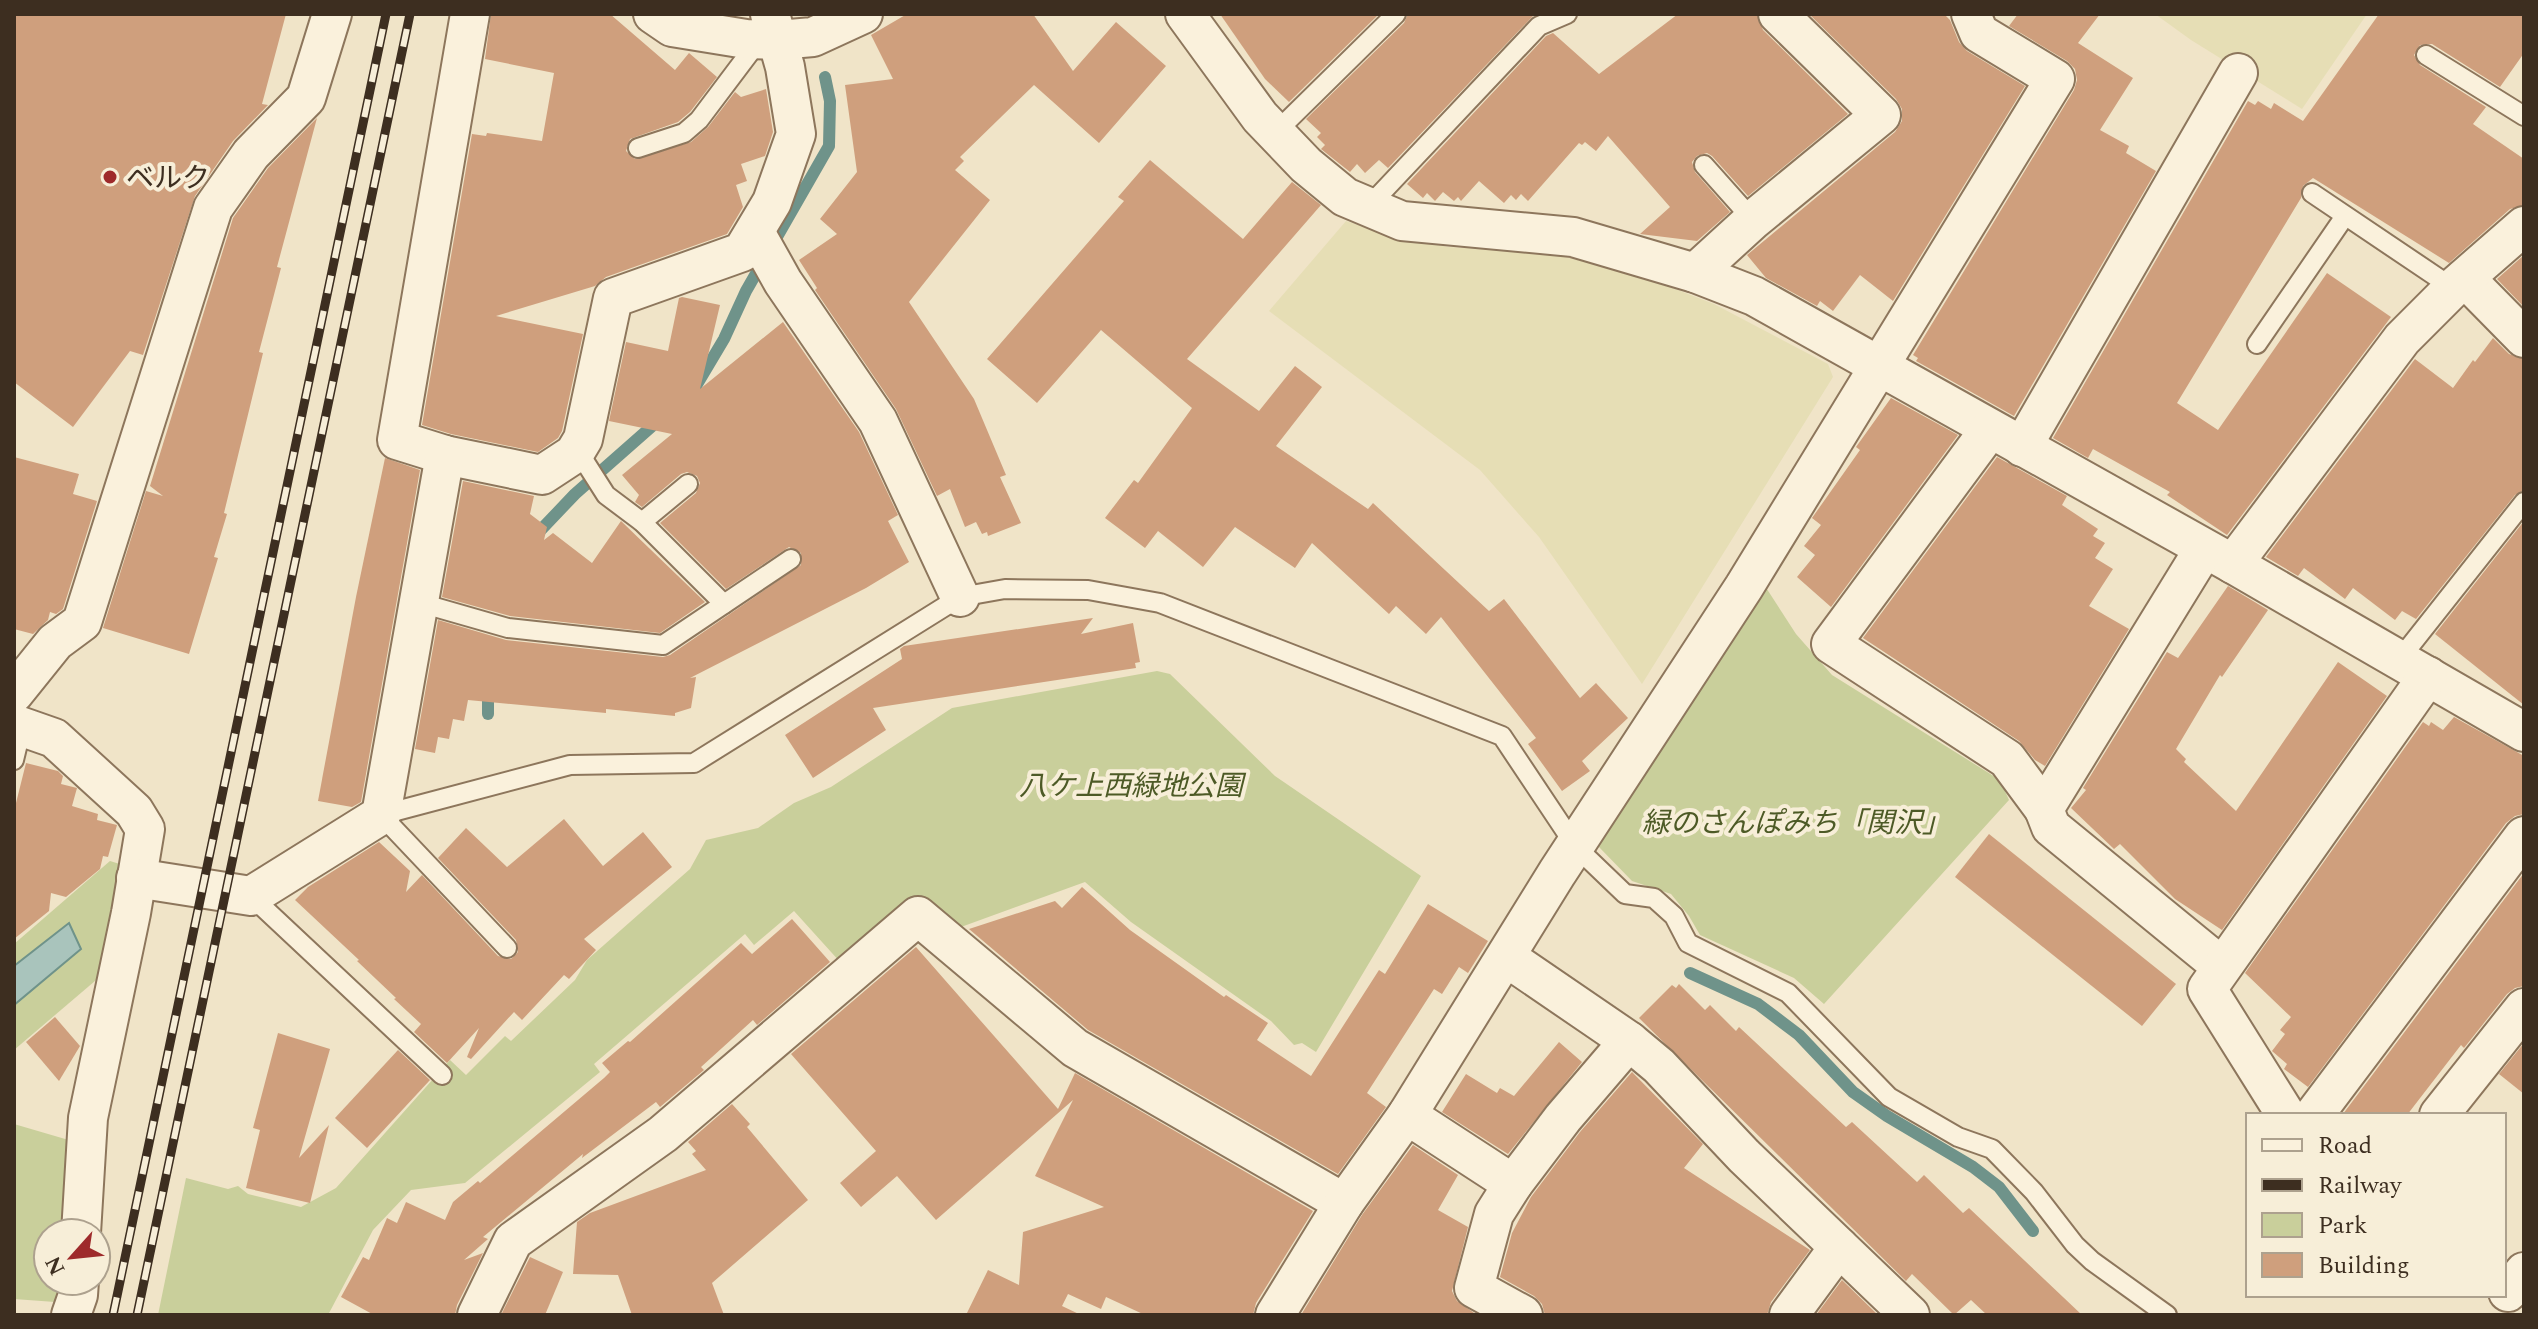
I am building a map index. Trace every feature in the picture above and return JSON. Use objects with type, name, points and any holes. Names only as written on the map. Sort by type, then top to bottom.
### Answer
[{"type":"street","points":[[82,1217],[88,1118],[145,829],[134,811],[54,738],[16,726],[55,642],[82,622],[213,208],[251,154],[306,98],[332,14]]},
{"type":"street","points":[[470,14],[397,440],[445,455],[542,475],[580,458],[613,298],[742,252],[758,235],[796,134],[776,27]]},
{"type":"street","points":[[653,14],[672,27],[776,27],[813,37],[863,14]]},
{"type":"street","points":[[1185,14],[1275,133],[1306,165],[1345,197],[1402,221],[1573,237],[1695,273],[1754,296],[2523,730]]},
{"type":"street","points":[[1695,273],[1753,220],[1881,115],[1778,14]]},
{"type":"street","points":[[1275,1315],[1344,1203],[1407,1115],[1744,587],[2055,79],[1979,33],[1971,14]]},
{"type":"street","points":[[2221,966],[2051,827],[2044,809],[2007,759],[1831,644],[2006,438],[2238,73]]},
{"type":"street","points":[[2044,809],[2218,556],[2402,339],[2524,226]]},
{"type":"street","points":[[758,235],[783,282],[878,421],[960,597]]},
{"type":"street","points":[[2459,283],[2524,338]]},
{"type":"street","points":[[136,878],[251,896],[381,815],[445,455]]},
{"type":"street","points":[[2285,1113],[2207,989],[2414,668]]},
{"type":"street","points":[[2316,1113],[2524,836]]},
{"type":"street","points":[[477,1315],[513,1241],[663,1134],[918,916],[1075,1048],[1344,1203]]},
{"type":"street","points":[[1506,957],[1629,1041],[1659,1066],[1744,1156],[1910,1315]]},
{"type":"street","points":[[2441,1113],[2524,1008]]},
{"type":"street","points":[[1523,1315],[1474,1288],[1494,1214],[1563,1118],[1629,1041]]},
{"type":"street","points":[[1407,1115],[1513,1184]]},
{"type":"street","points":[[1789,1315],[1839,1247]]},
{"type":"lane","points":[[1275,133],[1396,14]]},
{"type":"lane","points":[[1368,207],[1539,26],[1567,14]]},
{"type":"lane","points":[[638,148],[684,133],[699,120],[776,27]]},
{"type":"lane","points":[[2426,55],[2524,116]]},
{"type":"lane","points":[[1704,165],[1753,220]]},
{"type":"lane","points":[[2312,193],[2459,283]]},
{"type":"lane","points":[[2257,344],[2345,216]]},
{"type":"lane","points":[[580,458],[606,495],[642,522],[724,604]]},
{"type":"lane","points":[[642,522],[688,484]]},
{"type":"lane","points":[[2414,668],[2524,502]]},
{"type":"lane","points":[[417,602],[508,628],[663,645],[791,559]]},
{"type":"lane","points":[[507,948],[381,815],[570,765],[694,763],[960,597],[1005,589],[1088,590],[1160,603],[1502,736],[1576,847],[1625,894],[1654,898],[1674,916],[1688,943],[1788,993],[1889,1097],[1958,1137],[1992,1149],[2034,1192],[2075,1245],[2092,1261],[2167,1315]]},
{"type":"lane","points":[[251,896],[442,1075]]},
{"type":"shaded area","points":[[2155,14],[2367,14],[2302,109]]},
{"type":"shaded area","points":[[1346,221],[1396,237],[1448,247],[1566,257],[1647,278],[1714,304],[1828,364],[1833,377],[1642,684],[1539,537],[1480,470],[1269,311]]},
{"type":"green space","name":"緑のさんぽみち「関沢」","points":[[1763,583],[1796,634],[1832,675],[2000,780],[2009,800],[1824,1004],[1794,978],[1700,935],[1671,894],[1632,881],[1598,846]]},
{"type":"green space","name":"八ケ上西緑地公園","points":[[1157,671],[1170,674],[1275,776],[1421,876],[1316,1052],[1302,1043],[1294,1045],[1271,1021],[1131,922],[1085,882],[961,927],[930,903],[841,963],[794,911],[754,945],[745,934],[594,1064],[600,1072],[465,1183],[411,1190],[373,1230],[328,1315],[158,1315],[186,1178],[228,1189],[238,1186],[248,1194],[301,1207],[336,1188],[450,1060],[466,1075],[505,1036],[511,1041],[575,980],[587,960],[690,869],[706,840],[758,828],[794,803],[831,787],[952,708]]},
{"type":"green space","points":[[110,861],[123,865],[102,975],[14,1050],[14,944]]},
{"type":"green space","points":[[14,1124],[72,1141],[68,1217],[32,1217],[32,1297],[57,1297],[55,1302],[14,1299]]},
{"type":"water","points":[[69,923],[81,949],[14,1005],[14,966]]},
{"type":"building","name":"ベルク","points":[[14,14],[286,14],[262,104],[268,105],[233,141],[195,196],[143,355],[130,351],[73,427],[14,382]]},
{"type":"building","points":[[491,14],[610,14],[675,70],[689,53],[717,77],[690,112],[678,122],[630,139],[626,151],[635,159],[691,142],[708,127],[735,92],[741,97],[766,89],[773,132],[765,156],[741,164],[747,181],[736,185],[743,207],[727,234],[606,277],[595,286],[496,316],[583,334],[562,431],[558,438],[538,452],[422,425],[472,134],[486,136],[487,133],[542,141],[554,73],[485,59]]},
{"type":"building","points":[[907,14],[1033,14],[1073,71],[1116,22],[1166,66],[1099,143],[1034,85],[960,157],[964,161],[955,170],[990,200],[909,302],[974,399],[1006,475],[1000,477],[1021,523],[988,536],[987,532],[982,534],[976,522],[965,527],[950,489],[937,496],[896,409],[815,290],[817,288],[799,260],[837,234],[820,219],[857,172],[845,85],[893,79],[871,35]]},
{"type":"building","points":[[1220,14],[1379,14],[1289,102],[1265,79]]},
{"type":"building","points":[[1408,14],[1533,16],[1388,168],[1379,160],[1365,173],[1357,164],[1350,172],[1321,149],[1325,145],[1317,137],[1321,133],[1306,119],[1404,23]]},
{"type":"building","points":[[1678,14],[1757,14],[1763,30],[1848,114],[1748,196],[1712,156],[1707,153],[1697,156],[1692,162],[1695,172],[1730,212],[1697,241],[1640,234],[1670,207],[1608,136],[1596,151],[1585,142],[1582,145],[1579,143],[1528,201],[1521,194],[1516,200],[1511,195],[1504,203],[1479,181],[1461,201],[1458,197],[1454,201],[1443,192],[1435,201],[1427,193],[1423,198],[1407,184],[1546,36],[1553,33],[1599,74]]},
{"type":"building","points":[[1809,14],[1944,14],[1967,51],[2025,86],[1893,301],[1860,275],[1833,311],[1820,301],[1817,306],[1766,278],[1747,255],[1895,132],[1902,121],[1902,109],[1896,99]]},
{"type":"building","points":[[2018,14],[2100,14],[2078,43],[2133,78],[2100,130],[2129,146],[2126,153],[2156,171],[2014,416],[1916,361],[1918,358],[1913,355],[2074,90],[2077,80],[2075,69],[2067,61],[2009,26]]},
{"type":"building","points":[[2379,14],[2524,14],[2524,53],[2500,87],[2432,44],[2420,45],[2414,55],[2420,65],[2486,107],[2473,124],[2524,159],[2524,205],[2510,209],[2449,263],[2313,178],[2303,186],[2301,198],[2177,403],[2218,430],[2327,273],[2391,317],[2227,535],[2167,495],[2170,492],[2093,449],[2088,458],[2053,438],[2248,101],[2255,105],[2258,101],[2271,109],[2274,103],[2303,121]]},
{"type":"building","points":[[317,118],[277,267],[281,268],[259,352],[263,353],[224,513],[227,514],[214,557],[218,558],[189,654],[103,628],[146,491],[163,496],[150,486],[233,218],[268,168]]},
{"type":"building","points":[[1150,160],[1243,239],[1292,182],[1321,205],[1187,359],[1259,411],[1295,366],[1322,387],[1276,446],[1368,509],[1373,503],[1489,611],[1504,599],[1580,698],[1596,683],[1628,718],[1582,761],[1590,771],[1562,791],[1528,744],[1536,738],[1441,617],[1426,634],[1396,606],[1389,614],[1312,543],[1295,568],[1235,527],[1203,567],[1158,531],[1145,548],[1105,518],[1134,480],[1138,483],[1192,408],[1101,330],[1037,403],[987,359],[1124,201],[1118,197]]},
{"type":"building","points":[[2524,255],[2524,307],[2497,279]]},
{"type":"building","points":[[679,298],[720,305],[700,389],[783,322],[859,432],[898,515],[888,521],[909,562],[866,588],[690,678],[696,677],[691,708],[675,713],[675,716],[468,700],[464,721],[453,719],[449,739],[438,737],[435,753],[415,749],[438,620],[506,640],[663,657],[801,565],[801,553],[789,547],[726,589],[660,523],[696,493],[700,483],[697,476],[687,472],[681,474],[642,507],[635,502],[639,495],[622,475],[672,434],[609,421],[626,342],[668,351]]},
{"type":"building","points":[[2493,338],[2509,354],[2524,359],[2524,490],[2515,495],[2416,619],[2402,611],[2395,620],[2353,588],[2345,599],[2304,568],[2298,576],[2266,557],[2415,359],[2453,388]]},
{"type":"building","points":[[1891,398],[1958,435],[1831,607],[1797,577],[1815,555],[1804,546],[1821,525],[1812,518],[1860,450],[1856,447]]},
{"type":"building","points":[[14,457],[79,474],[73,494],[97,501],[63,609],[56,614],[50,612],[48,620],[33,634],[14,629]]},
{"type":"building","points":[[1997,457],[2067,496],[2062,505],[2098,529],[2093,536],[2105,543],[2095,558],[2113,569],[2089,606],[2129,629],[2045,766],[2035,760],[2019,741],[1863,638]]},
{"type":"building","points":[[385,458],[420,470],[361,802],[352,807],[318,801]]},
{"type":"building","points":[[463,481],[534,496],[530,514],[547,527],[544,540],[553,533],[592,563],[621,521],[705,602],[660,633],[510,616],[442,597]]},
{"type":"building","points":[[2524,521],[2524,705],[2435,634]]},
{"type":"building","points":[[2228,586],[2268,610],[2222,677],[2220,675],[2176,749],[2186,759],[2184,762],[2236,811],[2338,662],[2387,696],[2222,930],[2175,899],[2120,844],[2114,849],[2071,808],[2086,790],[2083,788],[2167,652],[2178,658]]},
{"type":"building","points":[[1093,618],[1081,634],[1133,623],[1140,662],[1135,663],[1136,668],[873,708],[886,730],[813,778],[785,735],[902,659],[900,649],[904,646]]},
{"type":"building","points":[[2454,717],[2524,756],[2524,814],[2506,823],[2308,1087],[2284,1069],[2287,1064],[2272,1051],[2285,1034],[2280,1030],[2291,1017],[2245,973],[2423,722],[2429,726],[2431,722],[2443,730]]},
{"type":"building","points":[[26,763],[58,771],[63,776],[61,784],[77,788],[72,806],[98,814],[97,820],[117,825],[108,857],[103,856],[100,869],[66,897],[51,893],[49,911],[14,939],[14,811]]},
{"type":"building","points":[[564,819],[603,866],[643,832],[672,867],[584,939],[596,950],[569,979],[564,975],[522,1020],[514,1012],[471,1059],[467,1057],[479,1028],[447,1063],[414,1032],[421,1024],[295,900],[308,887],[379,842],[410,871],[406,892],[422,875],[498,956],[511,959],[518,952],[516,940],[438,858],[466,828],[507,867]]},
{"type":"building","points":[[1989,834],[2176,984],[2142,1026],[1955,877]]},
{"type":"building","points":[[2524,873],[2524,986],[2507,994],[2464,1048],[2461,1045],[2409,1113],[2344,1113]]},
{"type":"building","points":[[1082,887],[1130,930],[1224,997],[1226,995],[1268,1023],[1257,1040],[1311,1076],[1379,970],[1385,974],[1428,904],[1488,941],[1468,973],[1459,967],[1442,994],[1434,989],[1367,1093],[1386,1107],[1338,1174],[1088,1030],[969,929],[1055,901],[1062,908]]},
{"type":"building","points":[[792,919],[830,962],[757,1025],[753,1020],[701,1067],[704,1070],[660,1107],[656,1102],[582,1158],[583,1154],[483,1237],[488,1239],[464,1260],[483,1253],[455,1315],[374,1315],[341,1297],[363,1257],[369,1260],[387,1218],[397,1223],[406,1202],[445,1220],[453,1202],[478,1181],[480,1183],[610,1072],[602,1063],[630,1042],[741,943],[752,954]]},
{"type":"building","points":[[916,947],[1058,1109],[1075,1073],[1313,1211],[1256,1303],[1253,1315],[1145,1315],[1106,1297],[1101,1309],[1068,1294],[1062,1306],[1081,1315],[966,1315],[988,1270],[1019,1285],[1023,1232],[1104,1207],[1035,1176],[1073,1100],[936,1220],[897,1176],[861,1207],[840,1183],[876,1151],[791,1054]]},
{"type":"building","points":[[1679,984],[1705,1010],[1710,1005],[1736,1031],[1739,1027],[1846,1127],[1852,1122],[1917,1182],[1924,1175],[1963,1213],[1969,1208],[2082,1315],[1987,1315],[1971,1300],[1954,1315],[1912,1274],[1906,1281],[1639,1018],[1672,985],[1676,988]]},
{"type":"building","points":[[55,1017],[80,1046],[59,1081],[26,1042]]},
{"type":"building","points":[[278,1033],[330,1049],[299,1158],[329,1125],[310,1203],[246,1188],[260,1130],[253,1128]]},
{"type":"building","points":[[1559,1042],[1582,1062],[1508,1154],[1442,1112],[1466,1074],[1497,1093],[1500,1088],[1514,1096]]},
{"type":"building","points":[[2524,1043],[2524,1094],[2499,1074]]},
{"type":"building","points":[[398,1050],[430,1080],[367,1148],[335,1118]]},
{"type":"building","points":[[1632,1072],[1703,1144],[1684,1168],[1810,1250],[1771,1302],[1767,1315],[1545,1315],[1542,1304],[1534,1296],[1500,1277],[1512,1233],[1531,1197],[1580,1132]]},
{"type":"building","points":[[732,1104],[750,1124],[747,1127],[808,1200],[712,1283],[724,1315],[632,1315],[618,1275],[573,1274],[577,1222],[590,1213],[706,1170],[692,1154],[696,1151],[688,1142]]},
{"type":"building","points":[[1413,1145],[1458,1175],[1438,1210],[1468,1227],[1452,1291],[1457,1301],[1477,1315],[1301,1315],[1362,1215]]},
{"type":"building","points":[[530,1257],[563,1272],[545,1315],[501,1315]]},
{"type":"building","points":[[1842,1280],[1878,1315],[1816,1315]]},
{"type":"waterway","points":[[696,386],[829,146],[830,101],[825,77]]},
{"type":"waterway","points":[[535,536],[575,494],[659,420]]},
{"type":"waterway","points":[[488,687],[488,714]]},
{"type":"waterway","points":[[1690,973],[1758,1004],[1799,1035],[1853,1092],[1973,1167],[1999,1187],[2033,1231]]},
{"type":"railway","points":[[113,1315],[386,14]]},
{"type":"railway","points":[[137,1315],[410,14]]},
{"type":"place","name":"ベルク","points":[[110,177]]}]
